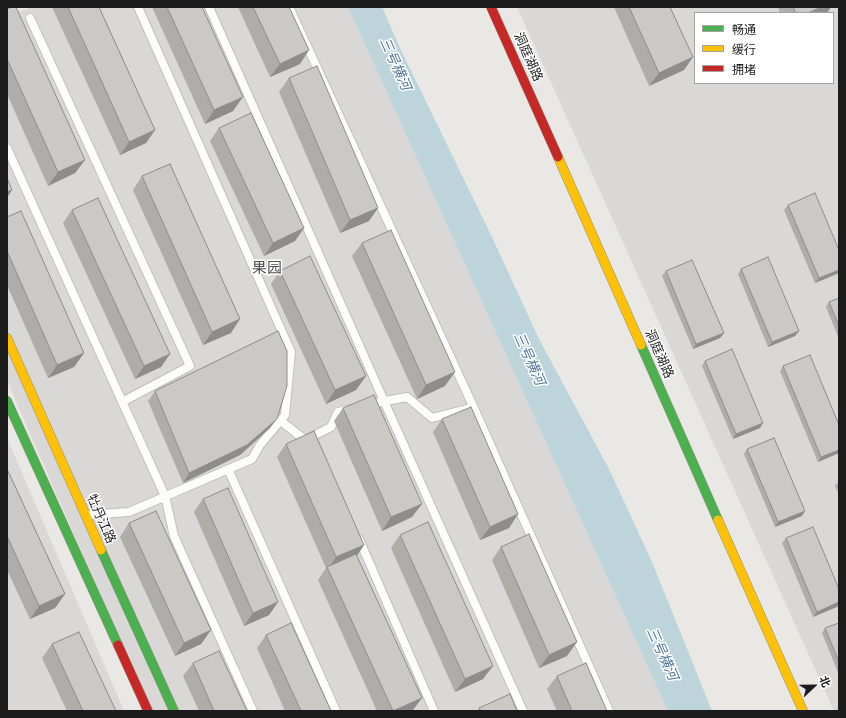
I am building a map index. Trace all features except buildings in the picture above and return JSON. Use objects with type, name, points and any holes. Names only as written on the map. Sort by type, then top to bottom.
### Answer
[{"type":"street","name":"洞庭湖路","points":[[491,7],[803,711]]},
{"type":"street","name":"牡丹江路","points":[[7,338],[174,711]]},
{"type":"street","points":[[7,401],[148,711]]},
{"type":"lane","points":[[85,515],[129,512],[252,459],[260,445],[285,416],[291,352],[138,7]]},
{"type":"lane","points":[[209,7],[523,711]]},
{"type":"lane","points":[[289,7],[473,406],[609,711]]},
{"type":"lane","points":[[30,18],[190,366],[122,402]]},
{"type":"lane","points":[[7,148],[165,496],[174,536],[252,711]]},
{"type":"lane","points":[[281,421],[305,440],[316,439],[330,427],[338,412],[384,401],[407,397],[432,418],[473,406]]},
{"type":"lane","points":[[228,469],[336,711]]},
{"type":"lane","points":[[355,529],[434,711]]},
{"type":"shaded area","points":[[32,7],[348,7],[668,711],[151,711],[7,381],[7,16]]},
{"type":"shaded area","points":[[517,7],[839,7],[839,711],[834,711]]},
{"type":"shaded area","points":[[7,438],[124,711],[7,711]]},
{"type":"water","name":"三号横河","points":[[348,7],[382,7],[400,48],[491,235],[540,341],[609,469],[652,562],[712,711],[668,711]]},
{"type":"traffic: fast","points":[[641,345],[718,520]]},
{"type":"traffic: fast","points":[[7,401],[118,645]]},
{"type":"traffic: fast","points":[[101,550],[174,711]]},
{"type":"traffic: slow","points":[[558,157],[641,345]]},
{"type":"traffic: slow","points":[[7,338],[101,550]]},
{"type":"traffic: slow","points":[[718,520],[803,711]]},
{"type":"traffic: jam","points":[[491,7],[558,157]]},
{"type":"traffic: jam","points":[[118,645],[148,711]]},
{"type":"district","name":"果园","points":[[267,269]]}]
